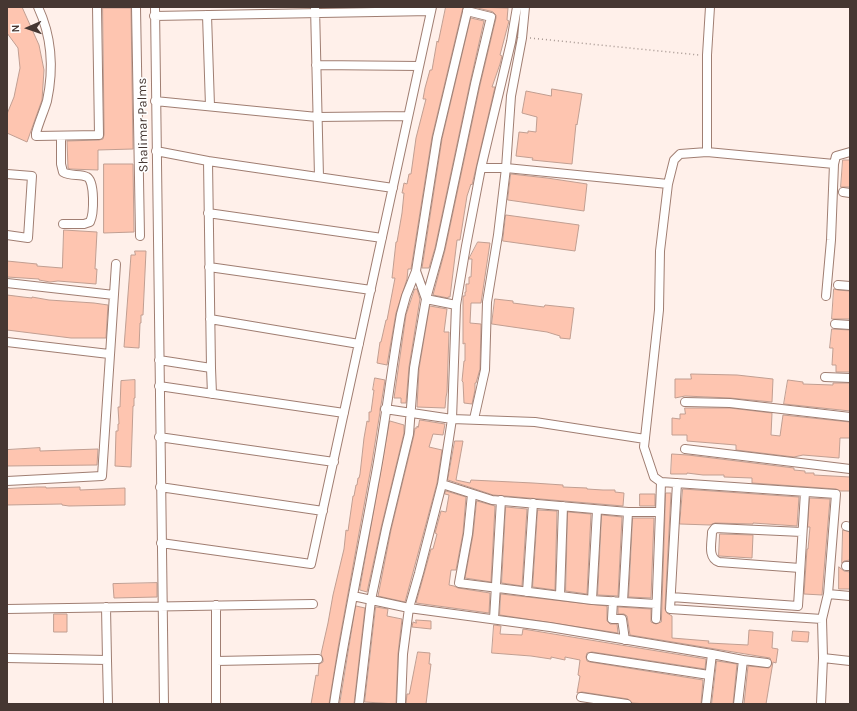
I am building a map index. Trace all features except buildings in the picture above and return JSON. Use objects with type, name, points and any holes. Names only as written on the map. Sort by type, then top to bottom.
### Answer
[{"type":"street","points":[[38,7],[45,22],[50,50],[52,74],[47,102],[36,136],[99,135],[97,7]]},
{"type":"street","points":[[136,7],[140,236]]},
{"type":"street","name":"Shalimar Palms","points":[[155,7],[158,360],[164,704]]},
{"type":"street","points":[[401,704],[403,654],[409,608],[442,484],[452,418],[456,305],[481,168],[511,42],[517,7]]},
{"type":"street","points":[[474,419],[485,370],[488,302],[506,168],[511,96],[522,38],[525,7]]},
{"type":"street","points":[[707,152],[707,55],[710,7]]},
{"type":"street","points":[[154,16],[316,10],[431,9],[311,564],[161,543]]},
{"type":"street","points":[[334,704],[347,622],[375,483],[401,314],[406,296],[416,271],[437,138],[467,9],[491,17],[475,84],[440,249],[426,299],[414,368],[409,434],[386,529],[371,600],[359,704]]},
{"type":"street","points":[[316,10],[318,177]]},
{"type":"street","points":[[207,15],[210,106]]},
{"type":"street","points":[[316,66],[419,66]]},
{"type":"street","points":[[155,101],[317,117],[408,116]]},
{"type":"street","points":[[61,136],[61,164],[63,172],[67,175],[86,176],[91,180],[93,216],[90,222],[84,224],[63,224]]},
{"type":"street","points":[[156,151],[208,161],[393,188]]},
{"type":"street","points":[[822,704],[822,619],[828,594],[836,494],[661,482],[654,477],[644,447],[659,310],[660,250],[668,184],[674,160],[680,154],[707,152],[834,164]]},
{"type":"street","points":[[826,296],[832,225],[834,164],[836,156],[850,152]]},
{"type":"street","points":[[208,161],[212,394]]},
{"type":"street","points":[[481,168],[506,168],[668,184]]},
{"type":"street","points":[[7,174],[32,176],[28,238],[7,235]]},
{"type":"street","points":[[208,213],[382,238]]},
{"type":"street","points":[[7,481],[102,476],[116,264]]},
{"type":"street","points":[[209,267],[371,290]]},
{"type":"street","points":[[416,271],[426,299]]},
{"type":"street","points":[[7,283],[114,295]]},
{"type":"street","points":[[838,285],[850,286]]},
{"type":"street","points":[[426,299],[456,305]]},
{"type":"street","points":[[210,319],[359,344]]},
{"type":"street","points":[[835,324],[850,325]]},
{"type":"street","points":[[7,342],[110,354]]},
{"type":"street","points":[[158,360],[211,368]]},
{"type":"street","points":[[825,377],[850,378]]},
{"type":"street","points":[[159,386],[344,413]]},
{"type":"street","points":[[685,402],[730,403],[850,417]]},
{"type":"street","points":[[386,409],[452,418],[535,422],[645,439]]},
{"type":"street","points":[[160,437],[334,462]]},
{"type":"street","points":[[685,449],[850,469]]},
{"type":"street","points":[[656,619],[661,482]]},
{"type":"street","points":[[677,483],[670,609],[822,619]]},
{"type":"street","points":[[442,484],[492,500],[533,502],[597,510],[660,512]]},
{"type":"street","points":[[160,487],[323,511]]},
{"type":"street","points":[[797,618],[805,492]]},
{"type":"street","points":[[472,494],[468,534],[460,583],[592,600],[656,604]]},
{"type":"street","points":[[494,620],[501,500]]},
{"type":"street","points":[[527,592],[533,502]]},
{"type":"street","points":[[560,596],[562,506]]},
{"type":"street","points":[[592,600],[597,510]]},
{"type":"street","points":[[624,602],[628,512]]},
{"type":"street","points":[[800,568],[714,561],[711,557],[712,532],[715,528],[802,532]]},
{"type":"street","points":[[828,594],[850,596]]},
{"type":"street","points":[[353,596],[409,608],[768,663]]},
{"type":"street","points":[[671,597],[798,606]]},
{"type":"street","points":[[613,601],[612,619],[622,619],[625,640]]},
{"type":"street","points":[[7,609],[162,605],[313,604]]},
{"type":"street","points":[[216,605],[216,704]]},
{"type":"street","points":[[106,606],[108,704]]},
{"type":"street","points":[[706,704],[712,654]]},
{"type":"street","points":[[591,657],[709,675]]},
{"type":"street","points":[[7,658],[107,660]]},
{"type":"street","points":[[823,658],[850,661]]},
{"type":"street","points":[[216,661],[318,659]]},
{"type":"street","points":[[738,704],[742,660]]},
{"type":"street","points":[[581,697],[627,704]]},
{"type":"path","points":[[529,38],[707,55]]}]
